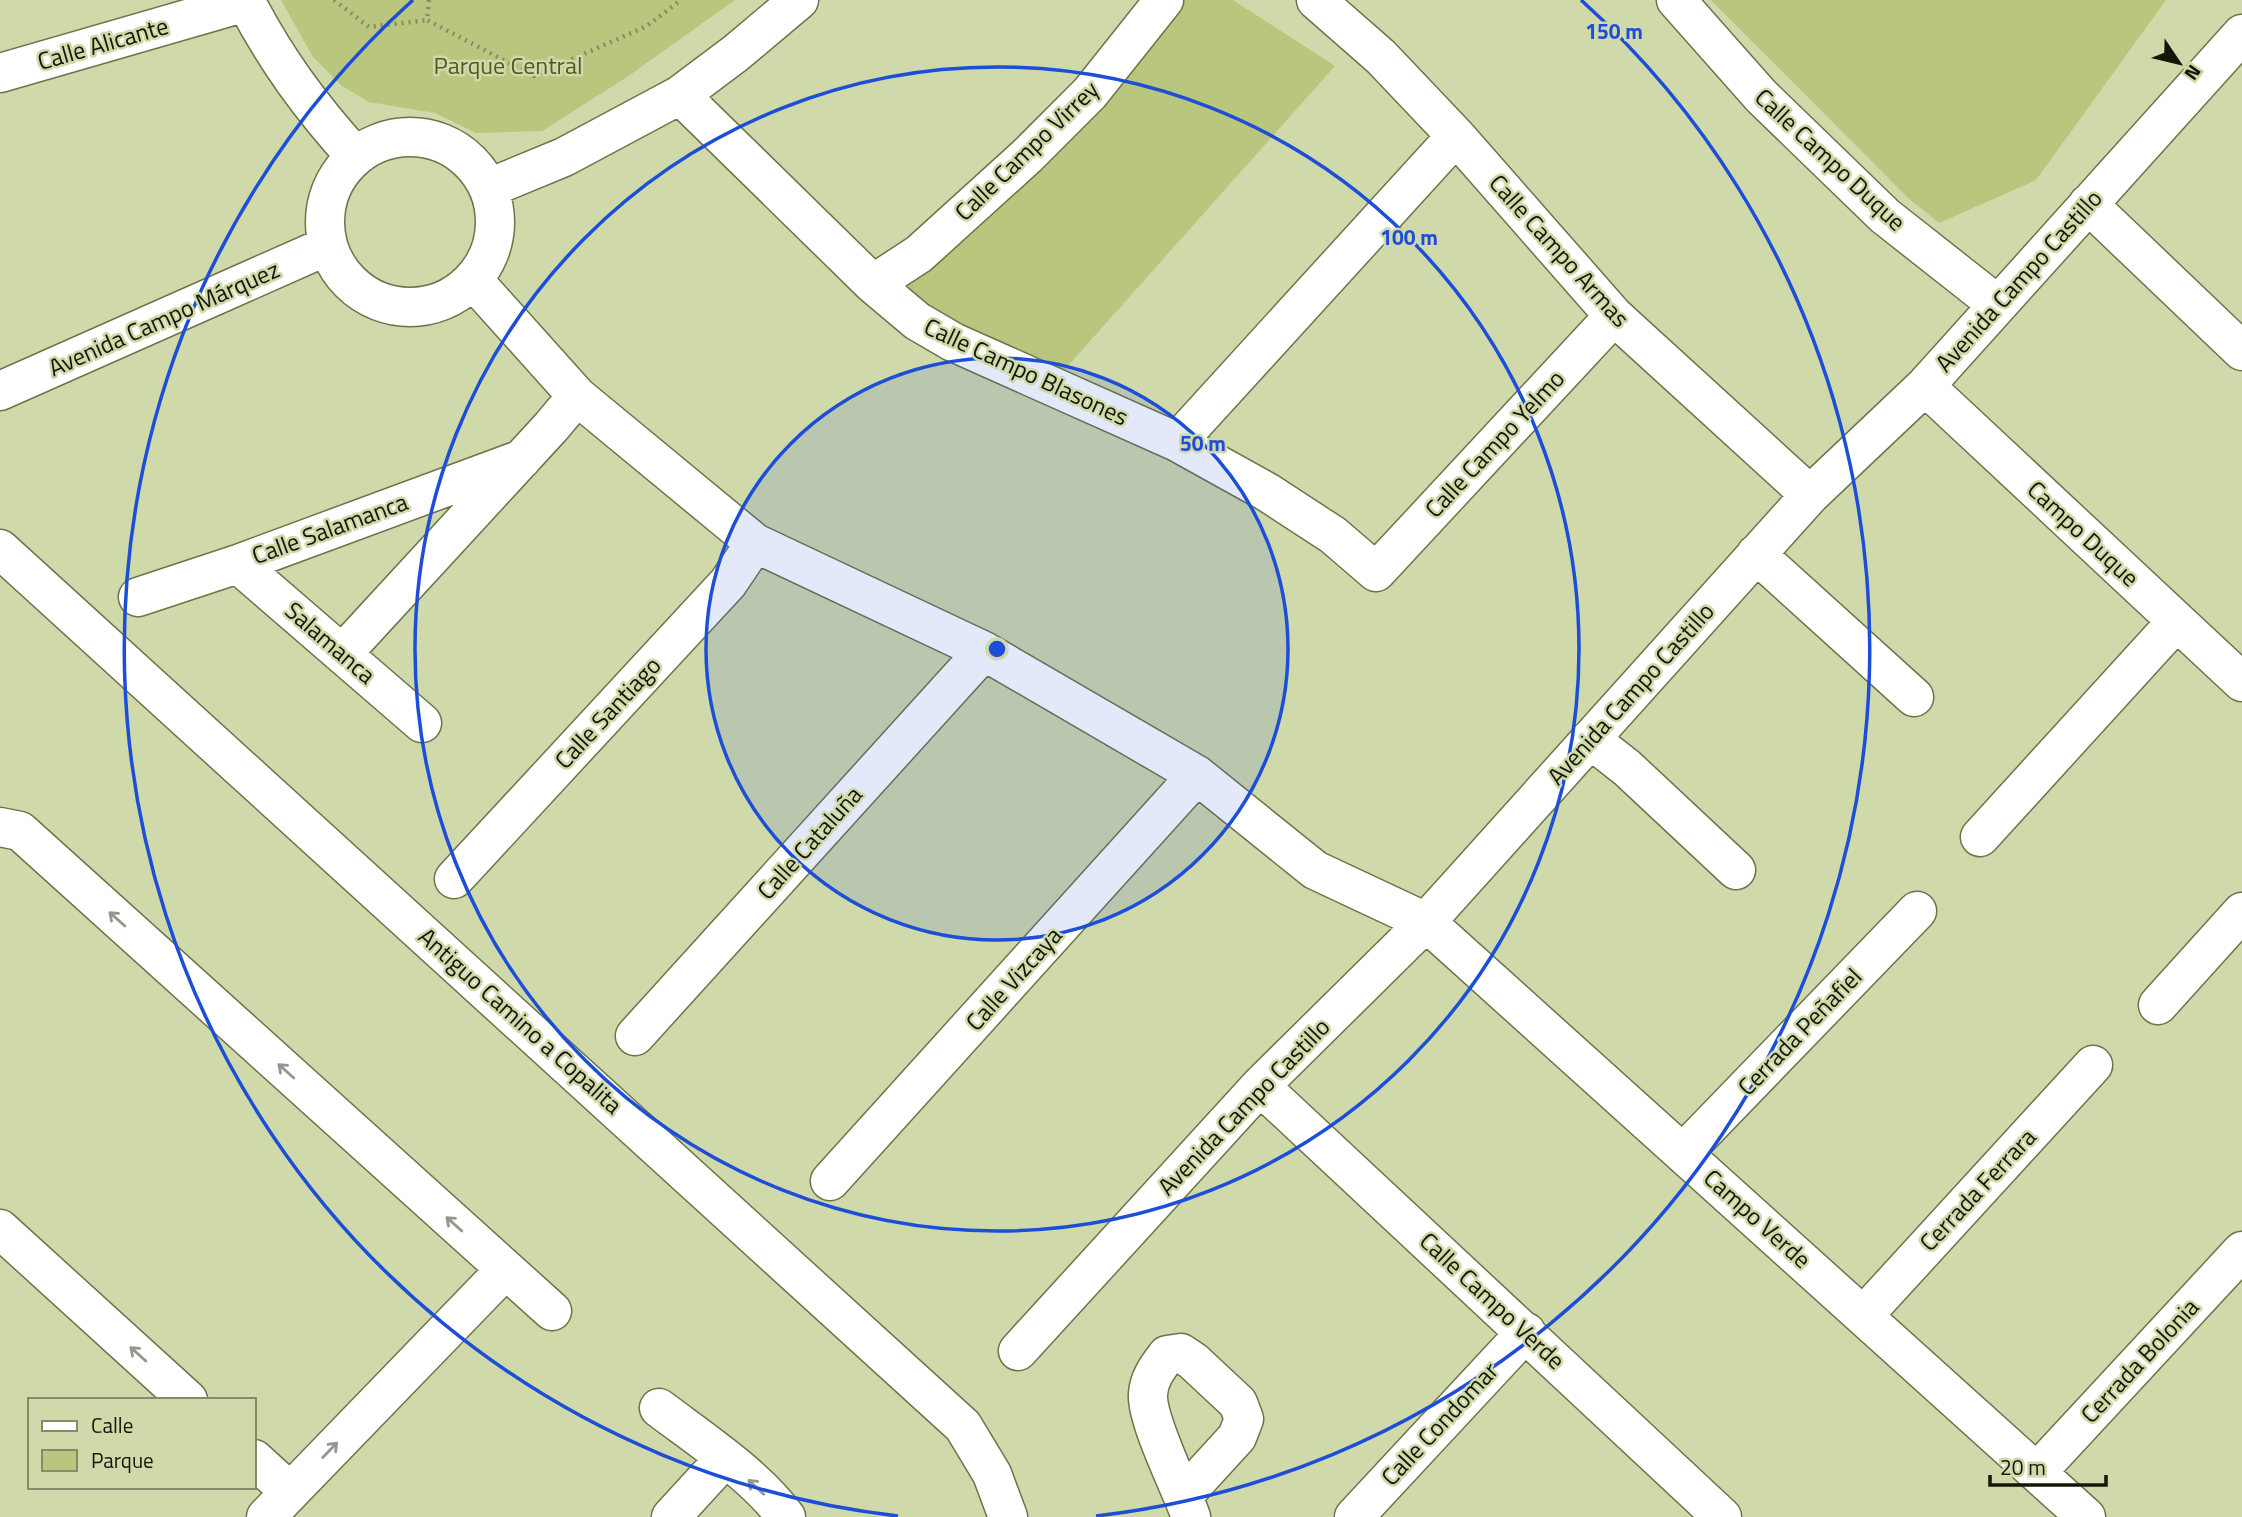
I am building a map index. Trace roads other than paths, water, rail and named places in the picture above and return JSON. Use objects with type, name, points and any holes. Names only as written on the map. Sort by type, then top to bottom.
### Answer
[{"type":"street","points":[[489,188],[564,156],[680,95],[736,53],[799,0]]},
{"type":"street","name":"Calle Campo Virrey","points":[[873,284],[919,254],[1027,156],[1090,93],[1164,0]]},
{"type":"street","name":"Calle Campo Armas","points":[[1316,0],[1381,57],[1455,136],[1614,316],[1810,495]]},
{"type":"street","name":"Calle Campo Duque","points":[[1676,0],[1761,96],[1885,216],[1998,305]]},
{"type":"street","points":[[246,1],[267,43],[316,113],[355,156]]},
{"type":"street","name":"Calle Alicante","points":[[0,73],[246,1]]},
{"type":"street","name":"Avenida Campo Castillo","points":[[1018,1351],[1260,1086],[1426,922],[1810,495],[1925,386],[2242,34]]},
{"type":"street","name":"Calle Campo Blasones","points":[[680,95],[873,284],[917,321],[953,342],[1177,442],[1267,492],[1333,535],[1377,572]]},
{"type":"street","points":[[415,136],[446,143],[472,161],[489,188],[496,212],[495,237],[487,260],[473,280],[453,297],[429,306],[403,308],[377,302],[355,289],[338,270],[327,246],[324,213],[334,181],[355,156],[383,140],[415,136]]},
{"type":"street","points":[[1177,442],[1455,136]]},
{"type":"street","points":[[2088,204],[2242,351]]},
{"type":"street","name":"Avenida Campo Márquez","points":[[0,391],[327,246]]},
{"type":"street","name":"Campo Verde","points":[[473,280],[576,396],[755,543],[984,651],[1197,775],[1315,870],[1426,922],[2086,1517]]},
{"type":"street","name":"Calle Campo Yelmo","points":[[1377,572],[1614,316]]},
{"type":"street","name":"Campo Duque","points":[[1925,386],[2242,682]]},
{"type":"street","name":"Calle Salamanca","points":[[342,654],[522,459],[576,396]]},
{"type":"street","name":"Calle Salamanca","points":[[138,597],[238,564],[522,459]]},
{"type":"street","name":"Calle Santiago","points":[[454,879],[728,583],[755,543]]},
{"type":"street","name":"Antiguo Camino a Copalita","points":[[0,549],[936,1399],[963,1426],[992,1474],[1008,1517]]},
{"type":"street","points":[[1756,554],[1914,697]]},
{"type":"street","name":"Salamanca","points":[[238,564],[422,723]]},
{"type":"street","points":[[1980,837],[2176,622]]},
{"type":"street","name":"Calle Cataluña","points":[[635,1036],[984,651]]},
{"type":"street","points":[[1590,740],[1627,768],[1736,870]]},
{"type":"street","name":"Calle Vizcaya","points":[[830,1181],[1197,775]]},
{"type":"street","points":[[0,827],[20,831],[552,1311]]},
{"type":"street","name":"Cerrada Peñafiel","points":[[1683,1153],[1917,911]]},
{"type":"street","points":[[2158,1005],[2242,912]]},
{"type":"street","name":"Cerrada Ferrara","points":[[1864,1315],[2093,1065]]},
{"type":"street","name":"Calle Campo Verde","points":[[1260,1086],[1526,1332],[1698,1509]]},
{"type":"street","points":[[0,1229],[186,1398]]},
{"type":"street","name":"Cerrada Bolonia","points":[[2038,1471],[2242,1251]]},
{"type":"street","points":[[256,1463],[278,1504],[505,1270]]},
{"type":"street","name":"Calle Condomar","points":[[1354,1517],[1526,1332]]},
{"type":"street","points":[[659,1408],[725,1458],[786,1517]]},
{"type":"street","points":[[671,1517],[725,1458]]},
{"type":"park label","name":"Parque Central","points":[[508,66]]}]
